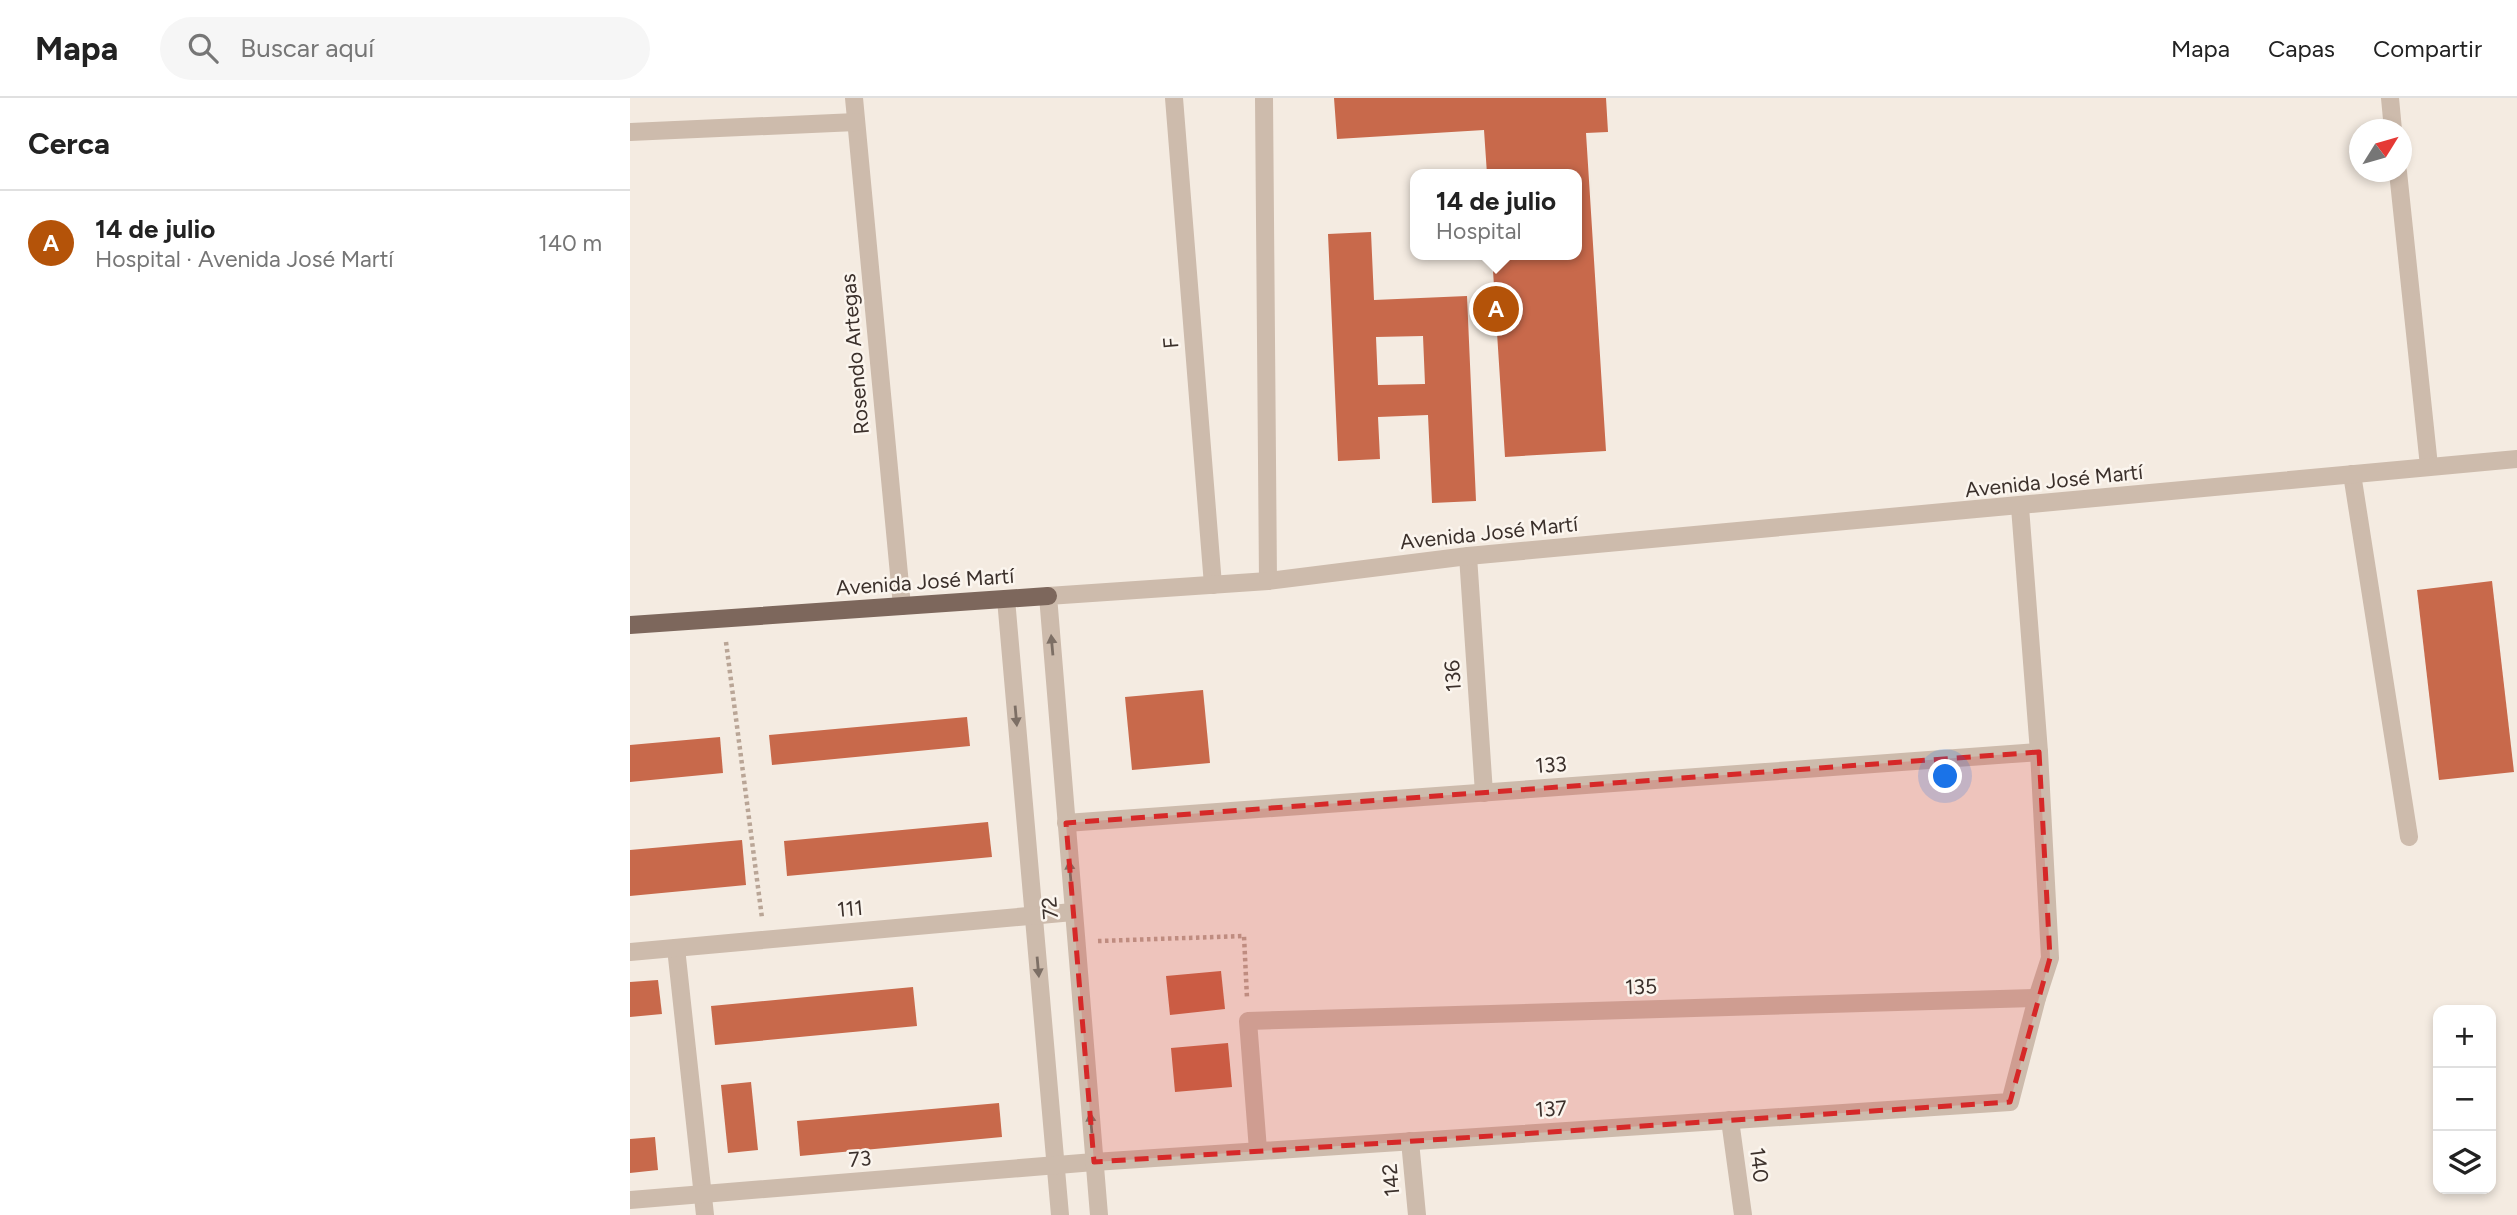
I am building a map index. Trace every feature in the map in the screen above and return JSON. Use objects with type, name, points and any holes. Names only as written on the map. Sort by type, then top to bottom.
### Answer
[{"type":"main road","name":"Avenida José Martí","points":[[630,625],[1048,596]]},
{"type":"street","name":"Rosendo Artegas","points":[[854,98],[902,606]]},
{"type":"street","name":"F","points":[[1174,98],[1213,585]]},
{"type":"street","points":[[1264,98],[1268,581]]},
{"type":"street","points":[[2390,98],[2392,119]]},
{"type":"street","points":[[630,132],[856,122]]},
{"type":"street","points":[[2399,182],[2429,466]]},
{"type":"street","name":"Avenida José Martí","points":[[1048,596],[1268,581],[1468,556],[2517,460]]},
{"type":"street","points":[[2352,474],[2409,838]]},
{"type":"street","points":[[2020,507],[2039,752],[2050,958],[2037,998]]},
{"type":"street","name":"136","points":[[1468,556],[1484,793]]},
{"type":"street","name":"72","points":[[1048,596],[1099,1215]]},
{"type":"street","name":"72","points":[[1006,599],[1060,1215]]},
{"type":"street","name":"133","points":[[1066,823],[2039,752]]},
{"type":"street","name":"111","points":[[630,952],[1073,912]]},
{"type":"street","points":[[676,948],[705,1215]]},
{"type":"street","name":"135","points":[[1248,1021],[2037,998]]},
{"type":"street","name":"137","points":[[1094,1162],[2010,1102],[2037,998]]},
{"type":"street","points":[[1248,1021],[1258,1150]]},
{"type":"street","name":"140","points":[[1730,1120],[1742,1215]]},
{"type":"street","name":"142","points":[[1410,1140],[1417,1215]]},
{"type":"street","name":"73","points":[[630,1200],[1094,1162]]},
{"type":"path","points":[[722,618],[765,940]]},
{"type":"path","points":[[1076,941],[1244,936],[1248,1021]]},
{"type":"highlighted area","points":[[2039,752],[2050,958],[2010,1102],[1094,1162],[1066,823]]},
{"type":"building","points":[[1334,98],[1606,98],[1608,132],[1586,133],[1606,451],[1505,457],[1492,260],[1582,260],[1582,169],[1487,169],[1484,130],[1337,139]]},
{"type":"building","points":[[1371,232],[1374,300],[1467,296],[1476,501],[1432,503],[1428,415],[1378,417],[1380,459],[1338,461],[1328,234]],"holes":[[[1423,336],[1425,384],[1378,385],[1376,337]]]},
{"type":"building","points":[[2492,581],[2514,772],[2439,780],[2417,590]]},
{"type":"building","points":[[1203,690],[1210,763],[1132,770],[1125,697]]},
{"type":"building","points":[[967,717],[970,746],[772,765],[769,735]]},
{"type":"building","points":[[720,737],[723,773],[630,782],[630,745]]},
{"type":"building","points":[[988,822],[992,857],[787,876],[784,841]]},
{"type":"building","points":[[742,840],[746,885],[630,896],[630,850]]},
{"type":"building","points":[[1221,971],[1225,1009],[1170,1015],[1166,976]]},
{"type":"building","points":[[658,980],[662,1014],[630,1017],[630,982]]},
{"type":"building","points":[[913,987],[917,1026],[715,1045],[711,1006]]},
{"type":"building","points":[[1228,1043],[1232,1087],[1175,1092],[1171,1048]]},
{"type":"building","points":[[751,1082],[758,1150],[728,1153],[721,1085]]},
{"type":"building","points":[[999,1103],[1002,1137],[800,1156],[797,1121]]},
{"type":"building","points":[[655,1137],[658,1170],[630,1173],[630,1139]]},
{"type":"place","name":"14 de julio","points":[[1496,309]]}]
